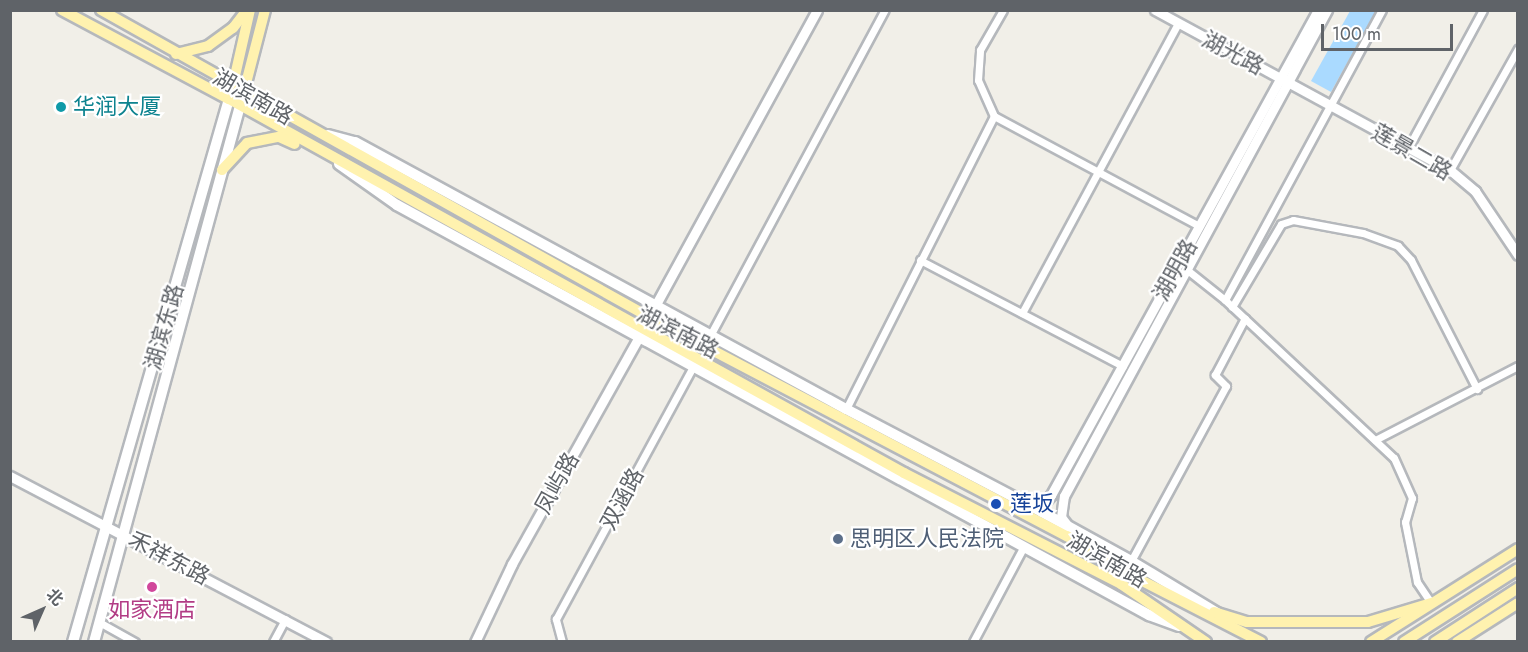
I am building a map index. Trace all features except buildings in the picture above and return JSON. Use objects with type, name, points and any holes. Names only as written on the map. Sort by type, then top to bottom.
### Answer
[{"type":"main road","name":"湖滨南路","points":[[62,10],[229,99],[696,362],[904,473],[1121,584],[1179,626],[1206,642]]},
{"type":"main road","name":"湖滨南路","points":[[101,10],[308,129],[649,317],[708,340],[1066,536],[1125,572],[1257,639]]},
{"type":"main road","name":"湖滨东路","points":[[74,642],[229,99],[248,10]]},
{"type":"main road","points":[[176,54],[208,46],[233,28],[248,10]]},
{"type":"main road","name":"湖滨东路","points":[[94,642],[265,10]]},
{"type":"main road","points":[[308,129],[355,142],[655,306],[708,340],[846,409],[1068,526],[1131,561],[1257,639]]},
{"type":"main road","points":[[222,170],[247,143],[279,137],[326,155]]},
{"type":"main road","name":"湖滨南路","points":[[696,362],[1149,615],[1179,626]]},
{"type":"main road","points":[[1371,642],[1518,549]]},
{"type":"main road","points":[[1404,642],[1518,569]]},
{"type":"main road","points":[[1435,642],[1518,588]]},
{"type":"main road","points":[[1214,612],[1247,622],[1368,622],[1431,603]]},
{"type":"main road","points":[[1457,642],[1518,603]]},
{"type":"main road","points":[[1179,626],[1192,642]]},
{"type":"street","points":[[649,317],[817,10]]},
{"type":"street","points":[[708,340],[885,10]]},
{"type":"street","points":[[1003,10],[980,50],[978,80],[994,116],[1199,226]]},
{"type":"street","name":"湖光路","points":[[1155,10],[1284,81]]},
{"type":"street","name":"湖明路","points":[[1068,526],[1061,517],[1060,510],[1064,496],[1186,269],[1284,81],[1318,10]]},
{"type":"street","name":"湖明路","points":[[1016,498],[1044,503],[1052,495],[1199,226],[1327,10]]},
{"type":"street","points":[[1225,300],[1382,10]]},
{"type":"street","points":[[1408,148],[1484,10]]},
{"type":"street","points":[[1022,313],[1178,23]]},
{"type":"street","points":[[1450,170],[1518,49]]},
{"type":"street","name":"莲景二路","points":[[1284,81],[1450,170],[1475,190],[1518,255]]},
{"type":"street","points":[[846,409],[994,116]]},
{"type":"street","points":[[1232,307],[1281,224],[1293,220],[1363,233],[1398,246],[1411,260],[1477,389]]},
{"type":"street","points":[[920,260],[1123,366]]},
{"type":"street","points":[[1186,269],[1245,318],[1394,458],[1412,498],[1405,522],[1417,582],[1431,603]]},
{"type":"street","points":[[1131,561],[1226,386],[1215,375],[1245,318]]},
{"type":"street","name":"凤屿路","points":[[475,642],[512,564],[641,332]]},
{"type":"street","name":"双涵路","points":[[562,642],[556,619],[696,362]]},
{"type":"street","points":[[1376,440],[1518,366]]},
{"type":"street","name":"禾祥东路","points":[[10,476],[326,642]]},
{"type":"street","points":[[974,642],[1024,546]]},
{"type":"street","points":[[273,642],[285,619]]},
{"type":"street","points":[[99,622],[135,642]]},
{"type":"water","points":[[1350,11],[1376,11],[1331,92],[1311,81]]},
{"type":"place","name":"华润大厦","points":[[61,107]]},
{"type":"place","name":"莲坂","points":[[996,504]]},
{"type":"place","name":"思明区人民法院","points":[[838,539]]},
{"type":"place","name":"如家酒店","points":[[152,587]]}]
